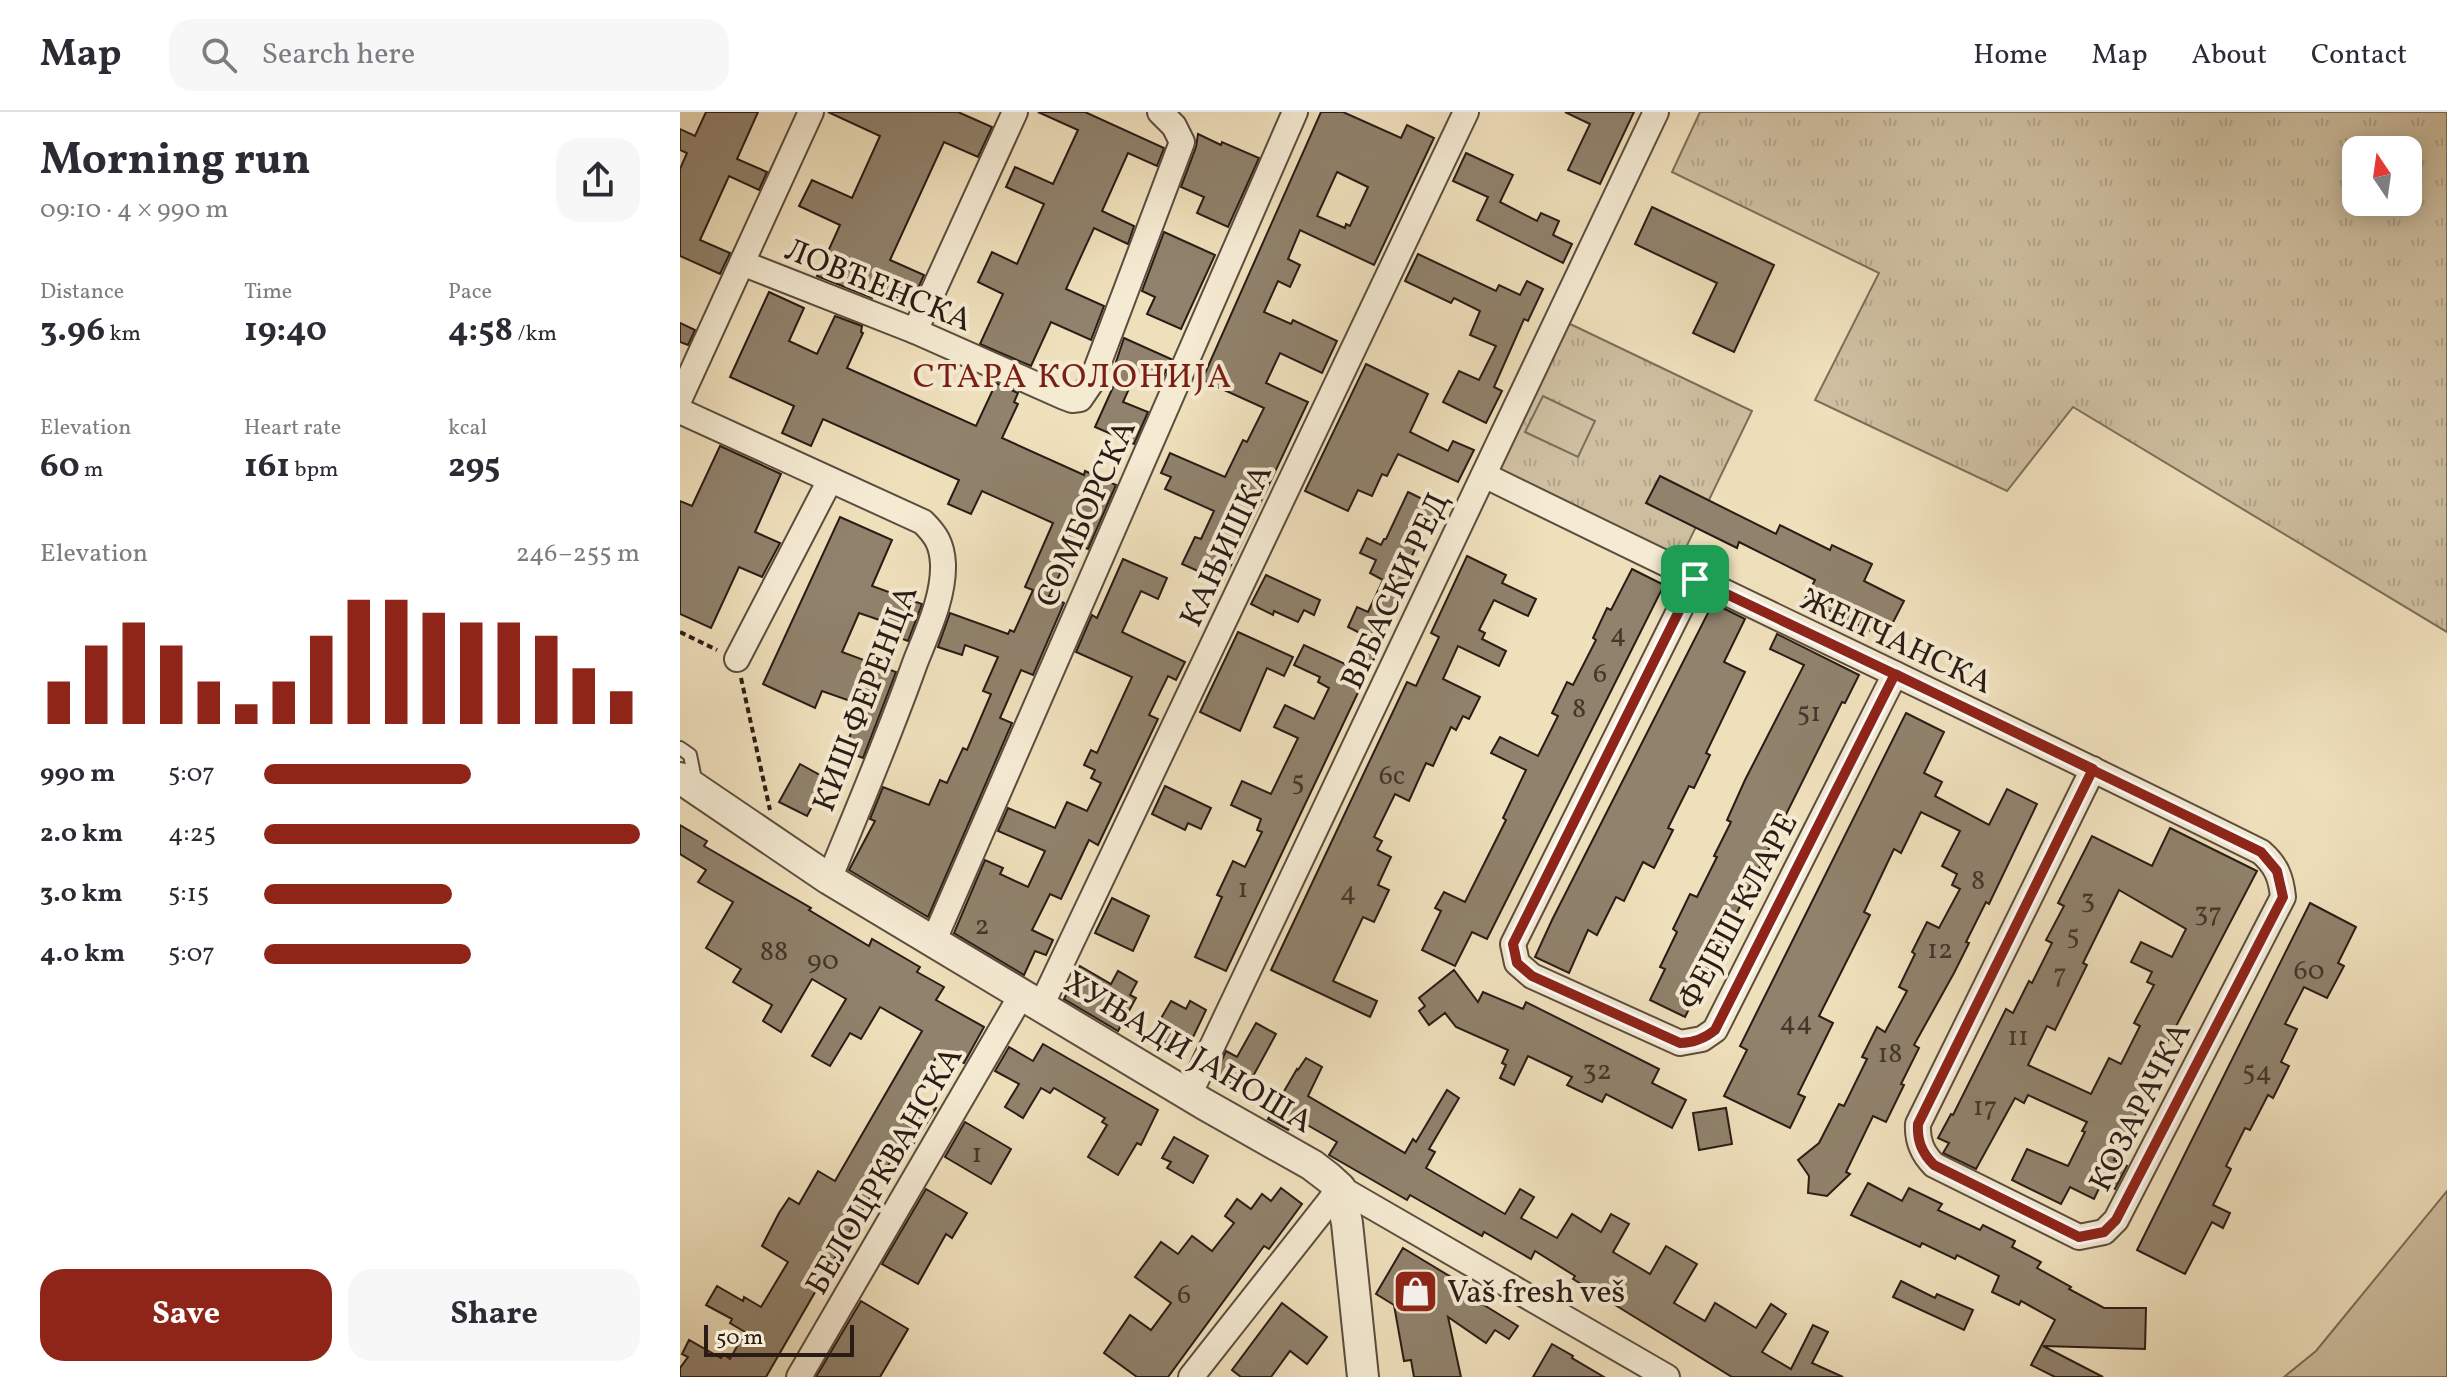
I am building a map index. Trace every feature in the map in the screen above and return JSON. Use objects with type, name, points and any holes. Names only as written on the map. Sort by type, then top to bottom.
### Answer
[{"type":"street","points":[[680,398],[811,112]]},
{"type":"street","points":[[915,331],[1015,112]]},
{"type":"street","name":"ЛОВЋЕНСКА","points":[[742,263],[915,331],[1064,397],[1080,399],[1091,383],[1182,142],[1174,126],[1160,112]]},
{"type":"street","name":"СОМБОРСКА","points":[[934,940],[1295,112]]},
{"type":"street","name":"КАЊИШКА","points":[[1031,1000],[1466,112]]},
{"type":"street","name":"ВРБАСКИ РЕД","points":[[1189,1095],[1656,112]]},
{"type":"street","points":[[680,411],[830,480],[737,659]]},
{"type":"street","name":"ЖЕПЧАНСКА","points":[[1484,475],[2261,852],[2277,871]]},
{"type":"street","name":"КИШ ФЕРЕНЦА","points":[[829,879],[898,711],[935,609],[943,573],[939,537],[923,522],[830,480]]},
{"type":"street","name":"ФЕЈЕШ КЛАРЕ","points":[[1695,579],[1513,944],[1517,963],[1532,976],[1680,1043],[1702,1039],[1715,1030],[1895,674]]},
{"type":"street","name":"КОЗАРАЧКА","points":[[2093,769],[1918,1124],[1919,1143],[1934,1165],[2079,1237],[2098,1234],[2109,1228],[2116,1220],[2283,897],[2277,871]]},
{"type":"street","name":"ХУЊАДИ ЈАНОША","points":[[689,785],[829,879],[1189,1095],[1312,1165],[1340,1188],[1667,1377]]},
{"type":"street","name":"БЕЛОЦРКВАНСКА","points":[[799,1377],[1031,1000]]},
{"type":"street","points":[[1191,1377],[1340,1188]]},
{"type":"street","points":[[1340,1188],[1347,1223],[1363,1377]]},
{"type":"lane","points":[[680,748],[690,755],[689,785]]},
{"type":"path","points":[[680,632],[737,659],[771,815],[764,835]]},
{"type":"green space","points":[[1700,112],[2447,112],[2447,632],[2073,407],[2007,491],[1815,400],[1879,273],[1672,172]]},
{"type":"green space","points":[[1566,322],[1752,411],[1678,564],[1492,475]]},
{"type":"green space","points":[[1543,396],[1595,421],[1578,457],[1525,432]]},
{"type":"green space","points":[[2447,1191],[2447,1377],[2284,1377],[2316,1351]]},
{"type":"building","points":[[706,112],[758,112],[737,159],[767,172],[759,190],[729,176],[700,240],[730,253],[720,274],[680,256],[680,169],[687,153],[680,150],[680,129],[695,136]]},
{"type":"building","points":[[828,112],[958,112],[992,127],[978,157],[944,142],[890,260],[924,275],[911,304],[875,288],[872,298],[817,276],[840,225],[799,206],[812,180],[852,198],[880,136]]},
{"type":"building","points":[[1038,112],[1085,112],[1164,148],[1157,166],[1128,153],[1102,211],[1134,226],[1128,244],[1094,228],[1066,289],[1104,306],[1091,340],[1051,322],[1031,366],[980,344],[1003,294],[978,282],[992,252],[1017,264],[1044,204],[1006,187],[1015,167],[1053,184],[1078,130]]},
{"type":"building","points":[[1321,112],[1343,112],[1401,138],[1407,125],[1434,138],[1374,265],[1300,230],[1288,259],[1300,265],[1290,287],[1278,281],[1264,312],[1291,324],[1293,320],[1337,341],[1322,373],[1280,353],[1266,383],[1308,402],[1223,582],[1182,564],[1195,537],[1201,539],[1214,511],[1165,489],[1171,477],[1161,473],[1170,453],[1225,477],[1243,440],[1247,442],[1264,408],[1202,380]],"holes":[[[1337,172],[1368,187],[1350,226],[1346,224],[1345,228],[1317,216]]]},
{"type":"building","points":[[1565,112],[1634,112],[1600,184],[1568,170],[1590,124]]},
{"type":"building","points":[[1198,134],[1259,158],[1228,227],[1197,213],[1204,197],[1181,187]]},
{"type":"building","points":[[1466,153],[1513,175],[1500,202],[1537,221],[1541,213],[1559,221],[1553,235],[1572,244],[1563,263],[1477,220],[1488,197],[1453,181]]},
{"type":"building","points":[[1652,207],[1774,265],[1734,352],[1693,333],[1717,283],[1635,244]]},
{"type":"building","points":[[1164,232],[1215,255],[1181,329],[1147,314],[1155,297],[1142,291]]},
{"type":"building","points":[[1418,254],[1496,291],[1499,285],[1520,295],[1527,281],[1543,289],[1528,321],[1524,319],[1494,387],[1502,391],[1486,423],[1443,402],[1459,371],[1479,380],[1496,346],[1470,335],[1480,311],[1454,298],[1451,303],[1405,281]]},
{"type":"building","points":[[769,292],[804,308],[789,341],[817,354],[835,316],[862,326],[863,333],[847,368],[976,426],[996,383],[1018,393],[1014,402],[1018,404],[1002,438],[1084,475],[1085,471],[1116,485],[1088,549],[1075,544],[1049,596],[1064,603],[1033,675],[1021,670],[1000,718],[1012,723],[928,917],[849,870],[875,821],[870,819],[883,787],[929,805],[940,780],[947,783],[963,748],[967,750],[991,694],[983,691],[998,657],[965,645],[962,655],[938,647],[950,613],[1008,634],[1010,630],[1014,632],[1033,590],[1025,587],[1053,523],[982,491],[971,514],[948,504],[959,480],[823,419],[811,446],[782,433],[794,406],[730,377]]},
{"type":"building","points":[[680,323],[695,330],[688,345],[680,342]]},
{"type":"building","points":[[1124,338],[1171,359],[1161,382],[1137,371],[1123,402],[1148,412],[1134,444],[1095,427],[1123,365],[1116,362]]},
{"type":"building","points":[[1366,364],[1428,394],[1410,432],[1448,451],[1453,441],[1474,450],[1458,482],[1398,454],[1387,476],[1382,474],[1372,496],[1358,490],[1348,511],[1305,491]]},
{"type":"building","points":[[720,446],[781,474],[755,532],[780,543],[762,577],[739,567],[711,628],[680,614],[680,501],[692,506]]},
{"type":"building","points":[[1660,476],[1776,534],[1780,525],[1830,550],[1832,545],[1872,564],[1864,581],[1904,601],[1885,638],[1805,599],[1815,580],[1739,542],[1737,548],[1646,503]]},
{"type":"building","points":[[1408,492],[1445,510],[1433,535],[1424,530],[1409,562],[1418,566],[1226,971],[1195,957],[1222,897],[1217,895],[1233,861],[1245,867],[1262,832],[1257,830],[1261,819],[1231,805],[1242,781],[1271,794],[1298,738],[1274,727],[1285,705],[1314,719],[1329,688],[1318,682],[1320,677],[1294,665],[1304,645],[1347,665],[1362,634],[1348,627],[1357,607],[1368,612],[1383,580],[1370,573],[1376,560],[1360,553],[1367,538],[1381,545],[1386,539]]},
{"type":"building","points":[[840,517],[892,540],[872,586],[922,604],[908,641],[894,636],[897,626],[859,613],[842,652],[896,672],[863,758],[844,751],[862,705],[822,691],[815,708],[763,684]]},
{"type":"building","points":[[1467,556],[1506,575],[1502,583],[1536,599],[1528,616],[1494,600],[1479,630],[1485,633],[1482,639],[1506,651],[1499,666],[1458,646],[1443,679],[1480,697],[1469,719],[1463,716],[1456,730],[1451,727],[1433,766],[1426,763],[1409,801],[1395,794],[1374,837],[1382,841],[1377,850],[1391,857],[1378,885],[1389,890],[1374,922],[1363,917],[1333,981],[1377,1001],[1370,1017],[1271,970],[1407,682],[1416,686],[1439,637],[1431,633]]},
{"type":"building","points":[[1123,559],[1167,578],[1158,599],[1141,591],[1122,632],[1185,662],[1176,680],[1168,676],[1149,715],[1158,719],[1098,845],[1089,840],[1061,899],[1050,894],[1032,930],[1053,940],[1046,955],[1035,951],[1024,975],[954,933],[985,860],[1003,868],[1000,874],[1028,887],[1045,851],[998,831],[1008,808],[1055,828],[1067,802],[1087,811],[1101,783],[1091,778],[1095,770],[1084,765],[1091,750],[1097,753],[1132,677],[1076,652],[1092,615],[1097,618]]},
{"type":"building","points":[[1632,569],[1664,585],[1487,939],[1472,932],[1455,966],[1422,950],[1441,911],[1435,908],[1444,892],[1465,902],[1506,820],[1503,818],[1526,770],[1491,753],[1500,737],[1538,756],[1558,716],[1552,713],[1567,682],[1573,685],[1596,640],[1593,638],[1607,608],[1611,610]]},
{"type":"building","points":[[1266,575],[1320,600],[1314,615],[1304,610],[1298,622],[1274,611],[1273,615],[1251,604]]},
{"type":"building","points":[[1713,603],[1745,619],[1724,662],[1745,672],[1706,753],[1710,755],[1694,788],[1689,786],[1668,828],[1673,830],[1654,868],[1643,862],[1624,901],[1616,897],[1597,935],[1588,930],[1569,973],[1535,957]]},
{"type":"building","points":[[1238,632],[1293,657],[1284,676],[1267,668],[1240,731],[1200,712]]},
{"type":"building","points":[[1777,634],[1859,675],[1845,703],[1842,702],[1685,1017],[1650,1000],[1665,969],[1660,967],[1677,932],[1673,929],[1690,894],[1697,897],[1717,857],[1714,856],[1731,822],[1727,820],[1745,780],[1804,665],[1770,649]]},
{"type":"building","points":[[1906,713],[1944,732],[1924,773],[1942,782],[1935,796],[1989,825],[2007,789],[2037,804],[1989,904],[1986,902],[1966,942],[1969,943],[1954,973],[1914,1045],[1919,1048],[1886,1122],[1873,1116],[1846,1172],[1850,1174],[1827,1196],[1808,1193],[1809,1176],[1798,1160],[1819,1143],[1839,1104],[1844,1106],[1867,1059],[1862,1057],[1877,1027],[1885,1032],[1907,991],[1899,987],[1927,922],[1939,928],[1960,889],[1952,885],[1957,874],[1942,866],[1960,831],[1921,812],[1901,853],[1894,849],[1864,912],[1870,915],[1819,1016],[1833,1023],[1798,1094],[1805,1097],[1790,1128],[1724,1096],[1747,1050],[1740,1046]]},
{"type":"building","points":[[800,764],[827,779],[807,816],[779,802]]},
{"type":"building","points":[[1165,786],[1211,808],[1201,829],[1188,823],[1185,830],[1152,814]]},
{"type":"building","points":[[680,825],[707,841],[704,846],[811,908],[809,910],[869,946],[872,939],[920,967],[917,972],[944,987],[936,1000],[984,1027],[964,1063],[952,1056],[948,1062],[937,1056],[915,1094],[936,1108],[912,1146],[903,1140],[766,1377],[680,1377],[680,1368],[688,1357],[682,1354],[689,1340],[721,1358],[723,1354],[730,1359],[745,1332],[730,1323],[732,1319],[706,1305],[717,1286],[761,1307],[788,1262],[762,1246],[779,1213],[789,1198],[799,1204],[818,1171],[835,1181],[922,1031],[880,1007],[861,1039],[850,1033],[830,1066],[812,1056],[846,999],[812,979],[781,1032],[763,1021],[772,1005],[733,982],[741,969],[706,948],[733,902],[698,882],[706,870],[680,854]]},
{"type":"building","points":[[2170,828],[2257,871],[2149,1078],[2152,1080],[2114,1160],[2127,1166],[2115,1189],[2102,1182],[2094,1199],[2070,1187],[2061,1204],[2012,1180],[2027,1149],[2068,1166],[2087,1122],[2028,1095],[2024,1103],[2015,1098],[1976,1169],[1943,1153],[1949,1143],[1938,1138],[1953,1115],[2006,1009],[2013,1013],[2029,981],[2032,983],[2052,943],[2046,940],[2064,906],[2058,903],[2092,836],[2152,866]],"holes":[[[2119,890],[2186,929],[2172,957],[2141,942],[2131,962],[2152,972],[2147,982],[2154,985],[2134,1023],[2140,1026],[2121,1064],[2109,1058],[2091,1094],[2028,1065],[2047,1026],[2055,1030]]]},
{"type":"building","points":[[1112,898],[1149,916],[1133,951],[1095,933]]},
{"type":"building","points":[[2310,903],[2356,927],[2338,963],[2344,966],[2327,998],[2304,987],[2285,1024],[2297,1029],[2281,1062],[2289,1066],[2273,1098],[2268,1095],[2250,1130],[2245,1128],[2226,1166],[2231,1169],[2213,1205],[2230,1213],[2223,1228],[2212,1222],[2185,1274],[2137,1250]]},
{"type":"building","points":[[1080,966],[1111,984],[1118,971],[1137,982],[1130,995],[1136,998],[1118,1031],[1064,999]]},
{"type":"building","points":[[1454,970],[1478,1002],[1483,992],[1523,1009],[1526,1002],[1659,1069],[1652,1083],[1686,1100],[1672,1128],[1606,1094],[1602,1102],[1567,1085],[1572,1077],[1528,1056],[1514,1085],[1500,1078],[1508,1050],[1456,1027],[1445,1013],[1429,1025],[1419,1011],[1425,1006],[1419,998]]},
{"type":"building","points":[[1171,1001],[1186,1009],[1190,1001],[1206,1010],[1185,1054],[1152,1034]]},
{"type":"building","points":[[1256,1023],[1276,1034],[1245,1091],[1215,1075],[1226,1051],[1237,1057]]},
{"type":"building","points":[[1043,1044],[1158,1110],[1141,1145],[1137,1143],[1118,1175],[1088,1157],[1107,1125],[1102,1122],[1105,1118],[1054,1088],[1050,1093],[1041,1088],[1023,1118],[1005,1107],[1019,1084],[995,1071],[1009,1047],[1033,1061]]},
{"type":"building","points":[[1306,1058],[1322,1067],[1308,1096],[1405,1153],[1413,1139],[1416,1142],[1447,1090],[1459,1098],[1429,1149],[1435,1152],[1426,1168],[1505,1214],[1520,1189],[1534,1197],[1521,1218],[1557,1238],[1572,1214],[1601,1232],[1611,1214],[1629,1224],[1613,1252],[1650,1274],[1666,1246],[1697,1264],[1674,1303],[1705,1321],[1715,1303],[1756,1328],[1771,1304],[1786,1314],[1762,1352],[1791,1369],[1813,1325],[1828,1332],[1812,1363],[1843,1377],[1732,1377],[1573,1279],[1575,1276],[1535,1251],[1531,1259],[1484,1232],[1482,1236],[1410,1195],[1407,1200],[1329,1155],[1337,1142],[1295,1118],[1288,1130],[1268,1119]]},
{"type":"building","points":[[1726,1108],[1732,1144],[1699,1150],[1693,1113]]},
{"type":"building","points":[[965,1122],[1011,1149],[991,1184],[945,1157]]},
{"type":"building","points":[[1174,1137],[1208,1156],[1193,1183],[1167,1168],[1171,1162],[1162,1158]]},
{"type":"building","points":[[1868,1183],[1902,1201],[1909,1188],[1942,1204],[1938,1210],[1980,1230],[1983,1225],[2015,1241],[2012,1247],[2041,1262],[2037,1268],[2104,1308],[2146,1308],[2145,1349],[2043,1346],[2103,1377],[2055,1377],[2031,1365],[2055,1320],[2021,1301],[2019,1305],[1992,1292],[1999,1276],[1957,1255],[1955,1259],[1922,1243],[1920,1247],[1851,1215]]},
{"type":"building","points":[[1281,1188],[1302,1204],[1269,1249],[1264,1246],[1168,1377],[1137,1377],[1104,1353],[1130,1315],[1151,1330],[1171,1303],[1135,1277],[1161,1242],[1178,1254],[1192,1236],[1212,1251],[1234,1223],[1225,1216],[1237,1199],[1251,1209],[1262,1194],[1271,1201]]},
{"type":"building","points":[[926,1189],[967,1213],[952,1238],[946,1234],[918,1284],[882,1264]]},
{"type":"building","points":[[1403,1248],[1456,1280],[1453,1286],[1518,1326],[1509,1339],[1495,1330],[1486,1343],[1448,1317],[1461,1377],[1414,1377],[1411,1360],[1404,1361],[1394,1305],[1376,1294]]},
{"type":"building","points":[[1901,1281],[1935,1298],[1937,1294],[1973,1310],[1964,1330],[1893,1297]]},
{"type":"building","points":[[861,1301],[908,1329],[880,1377],[816,1377]]},
{"type":"building","points":[[1282,1303],[1327,1337],[1307,1364],[1290,1351],[1271,1377],[1241,1377],[1232,1370]]},
{"type":"building","points":[[1552,1344],[1573,1356],[1604,1377],[1533,1377]]},
{"type":"place","name":"Vaš fresh veš","points":[[1416,1291]]},
{"type":"district","name":"СТАРА КОЛОНИЈА","points":[[1073,375]]},
{"type":"route","points":[[1695,579],[1513,944],[1517,963],[1532,976],[1680,1043],[1695,1042],[1708,1036],[1715,1030],[1895,674],[2093,769],[2261,852],[2277,871],[2283,897],[2116,1220],[2104,1232],[2079,1237],[1934,1165],[1923,1152],[1917,1134],[1918,1124],[2093,769],[1994,721],[1695,579]]}]
